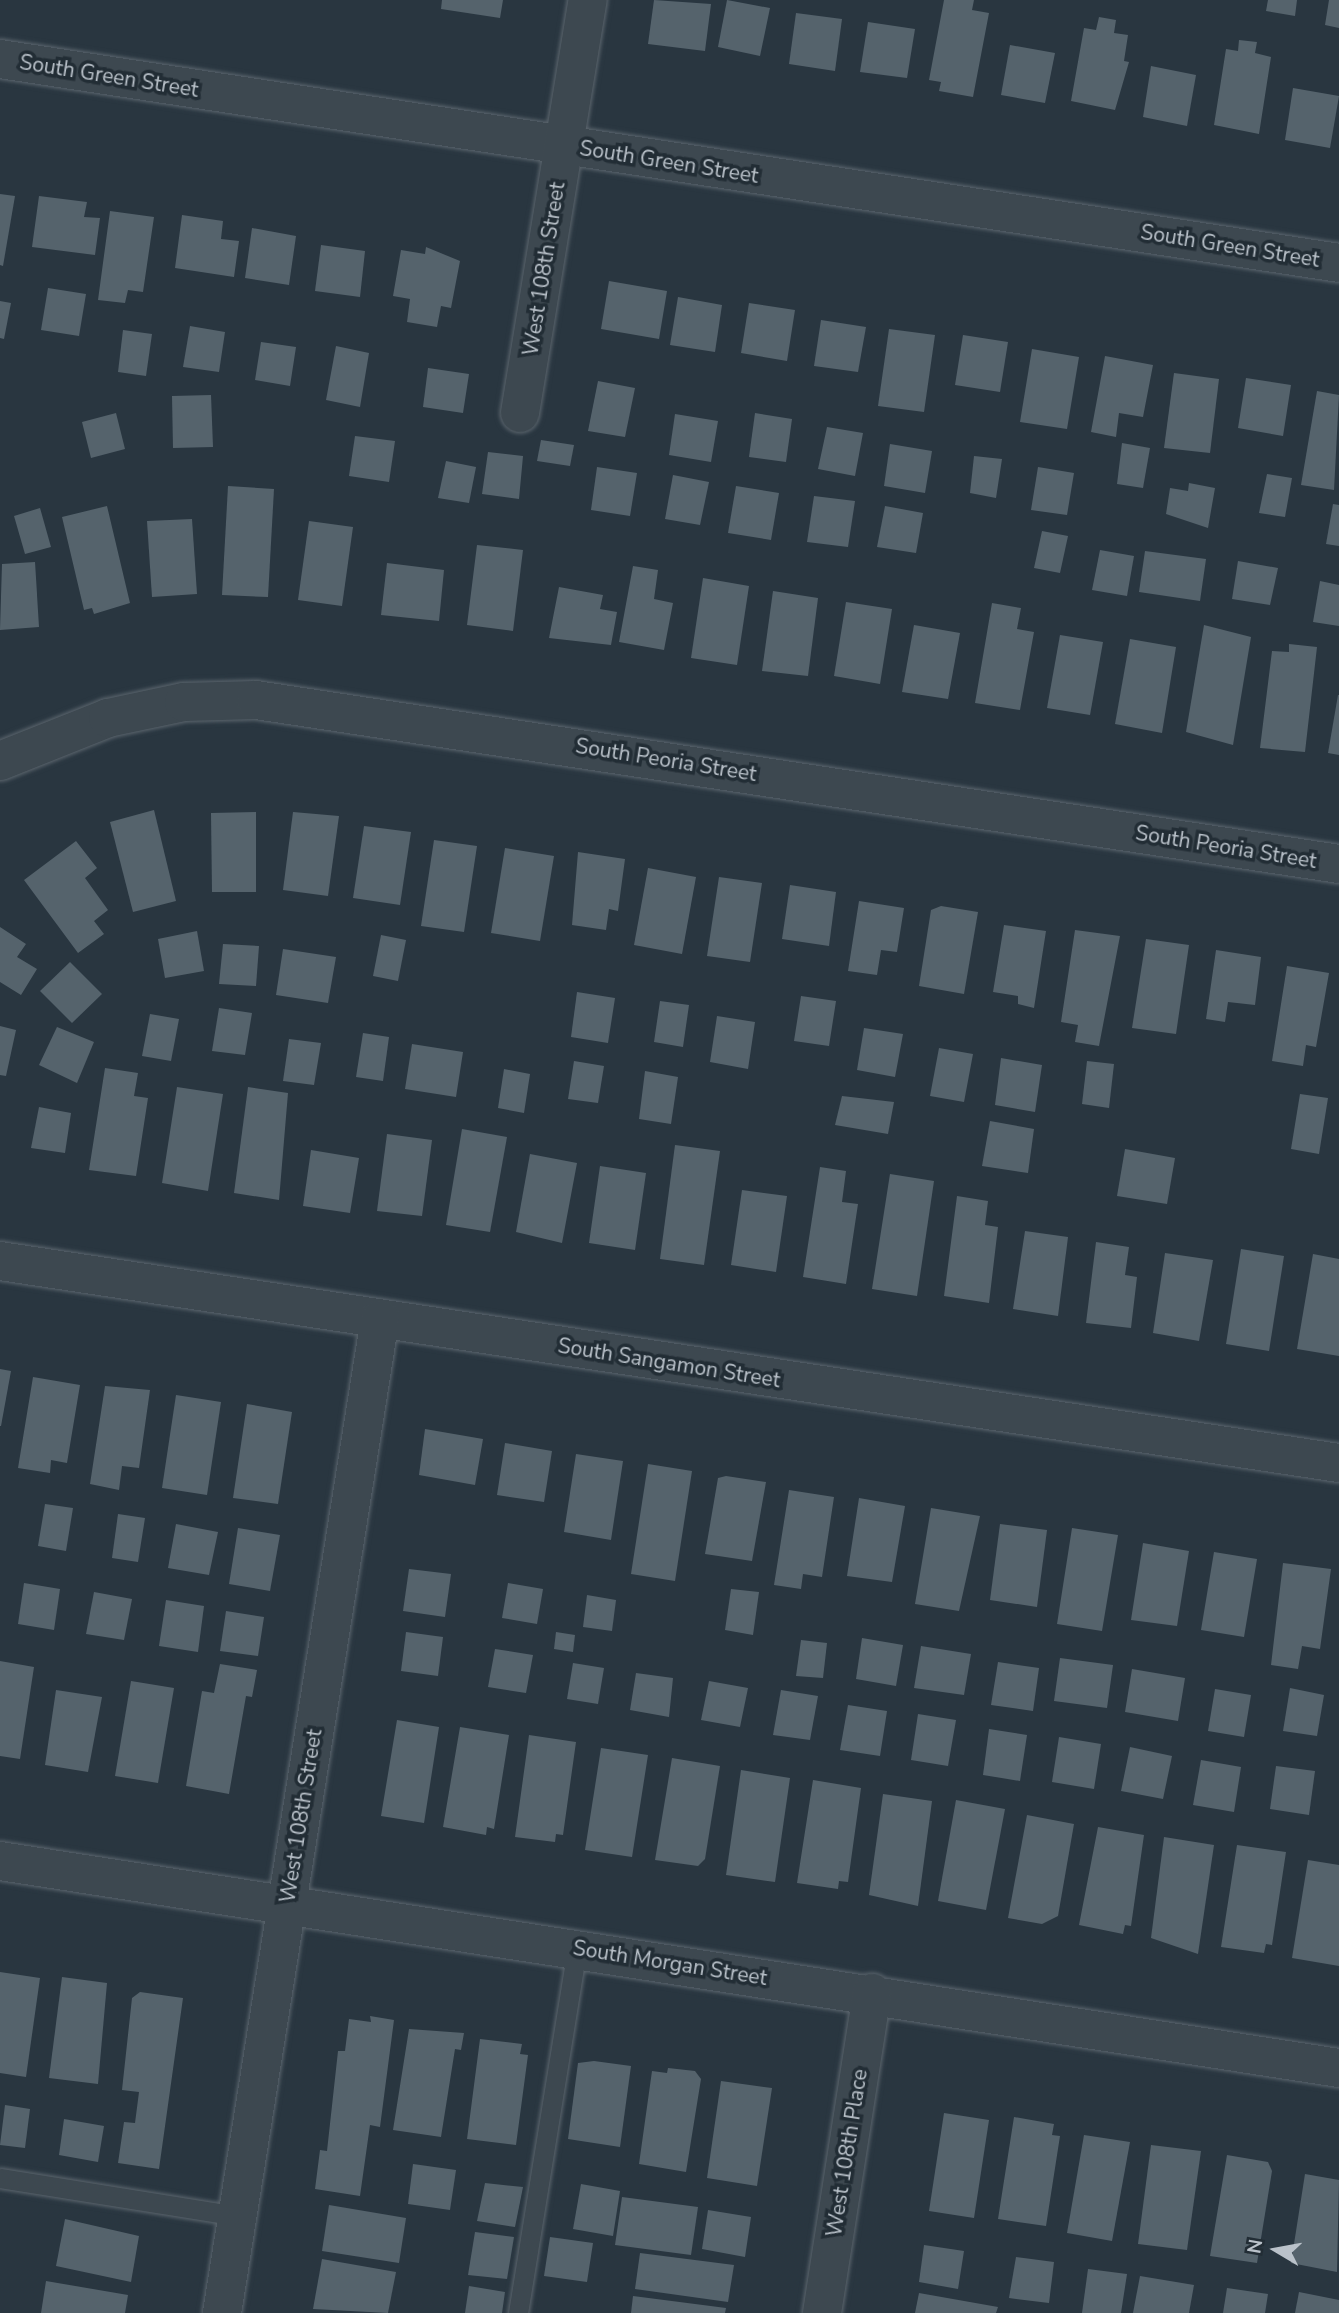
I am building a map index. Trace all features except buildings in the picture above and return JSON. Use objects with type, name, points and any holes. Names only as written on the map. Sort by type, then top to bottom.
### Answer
[{"type":"street","name":"West 108th Street","points":[[520,413],[588,0]]},
{"type":"street","name":"South Green Street","points":[[0,59],[1339,263]]},
{"type":"street","name":"South Peoria Street","points":[[0,761],[108,718],[184,702],[256,700],[1339,864]]},
{"type":"street","name":"South Sangamon Street","points":[[0,1261],[1339,1463]]},
{"type":"street","name":"West 108th Street","points":[[222,2313],[380,1320]]},
{"type":"street","name":"South Morgan Street","points":[[0,1861],[872,1993],[1339,2068]]},
{"type":"street","name":"West 108th Place","points":[[822,2313],[872,1993]]},
{"type":"lane","points":[[519,2313],[577,1949]]},
{"type":"lane","points":[[0,2178],[237,2216]]}]
